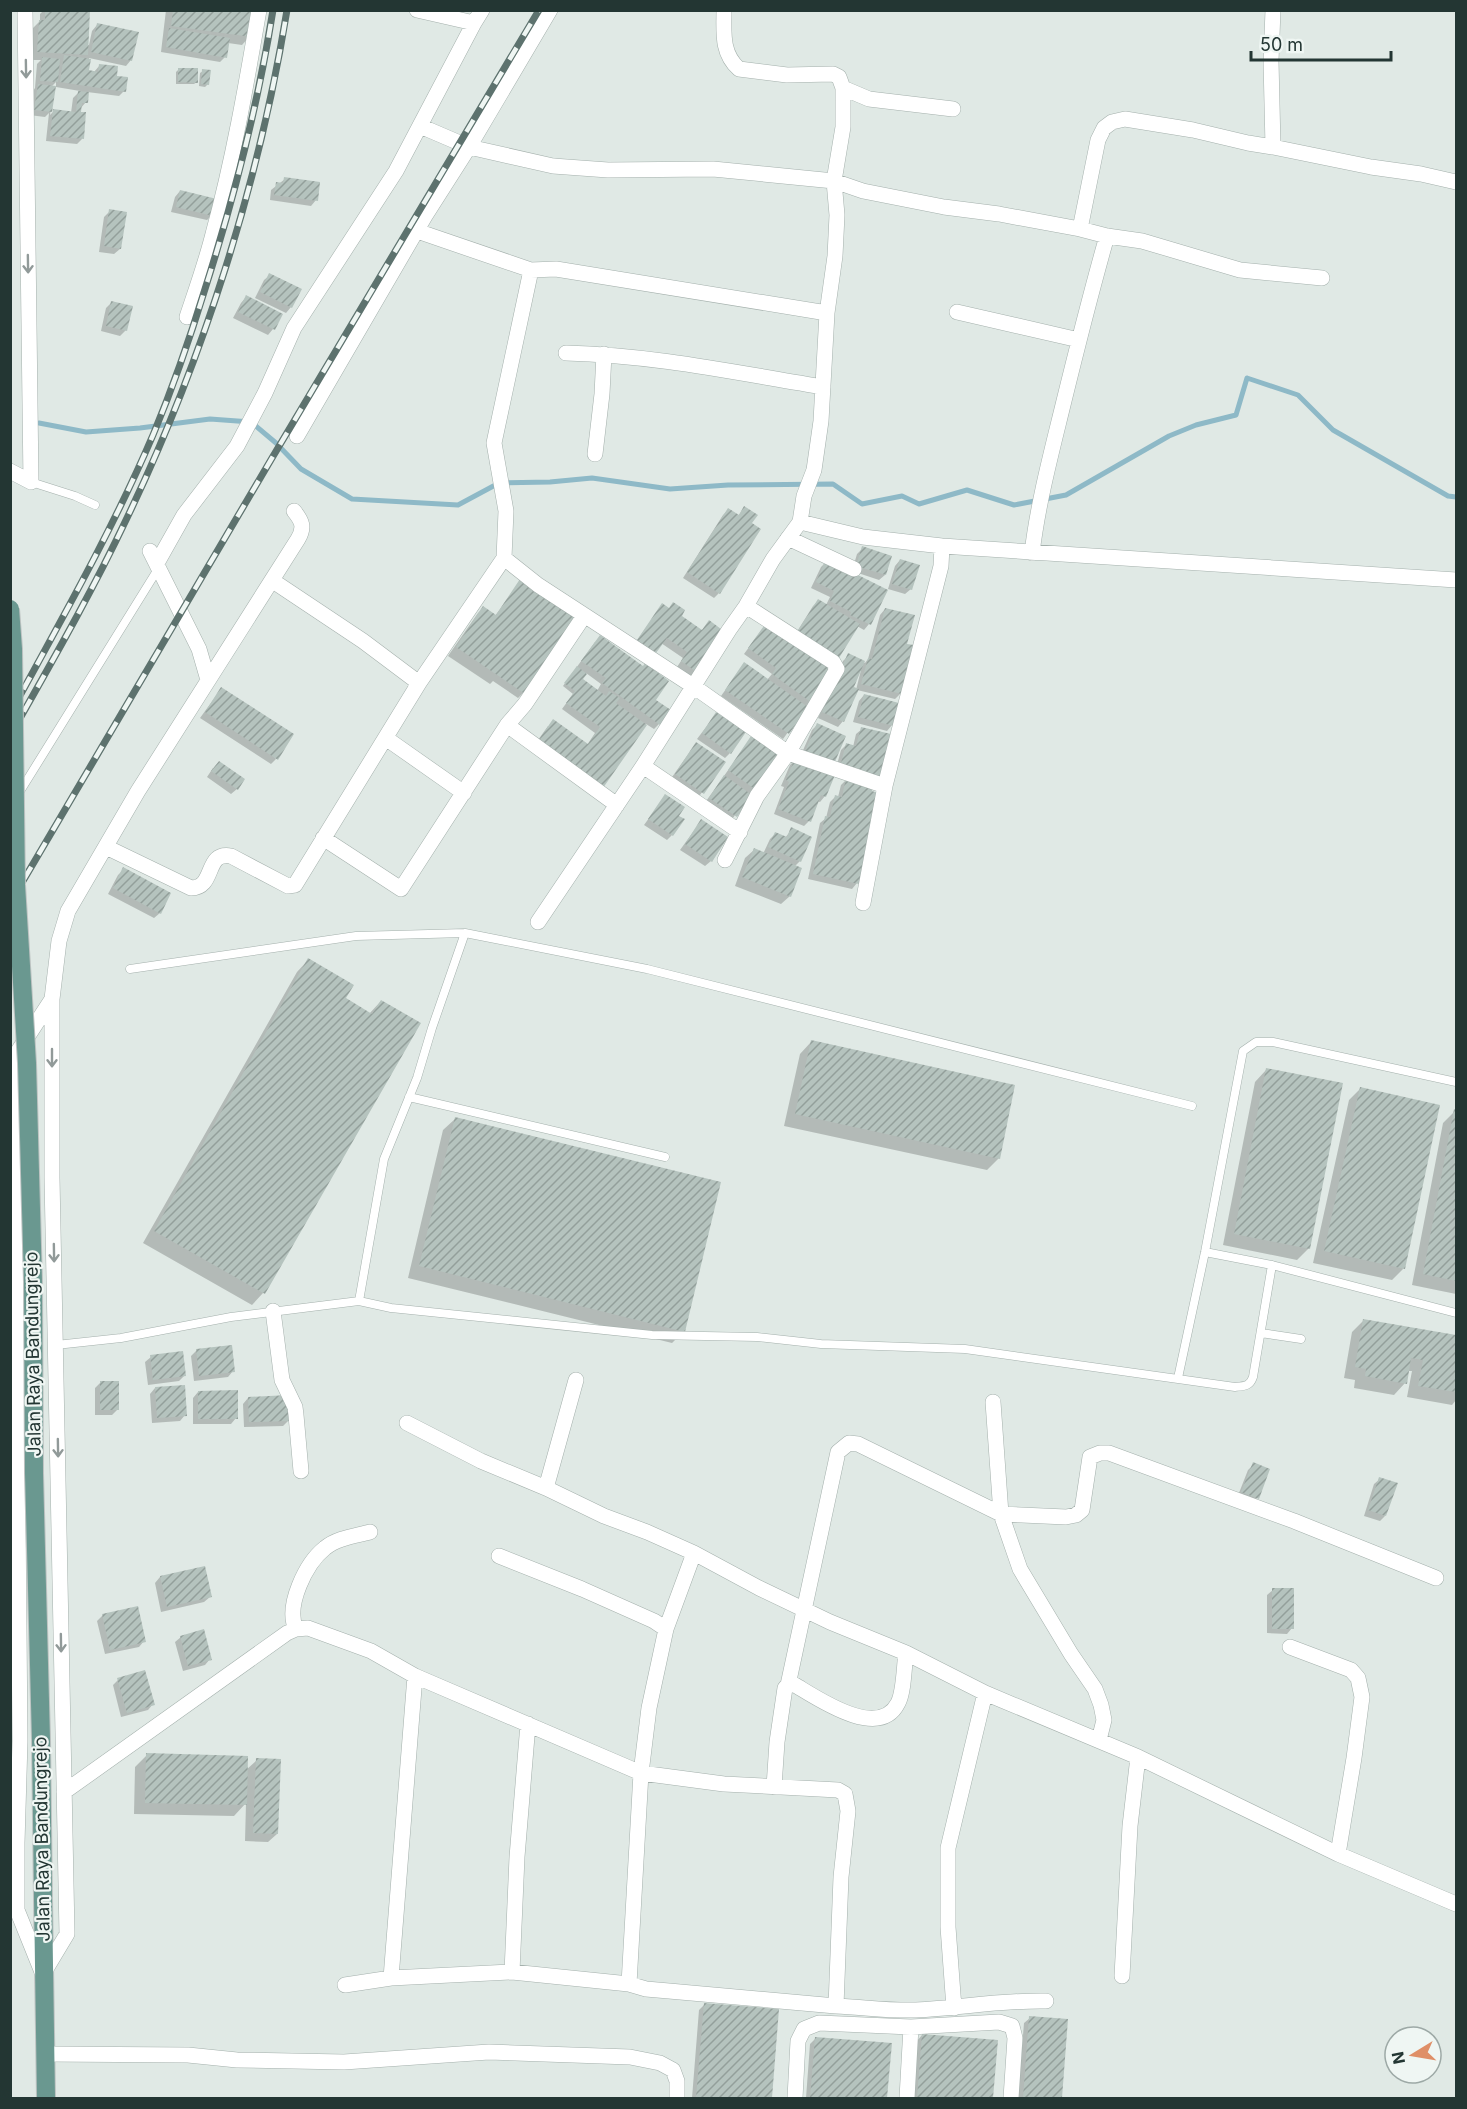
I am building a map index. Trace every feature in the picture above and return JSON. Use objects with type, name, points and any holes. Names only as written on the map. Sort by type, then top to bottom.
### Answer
[{"type":"main road","name":"Jalan Raya Bandungrejo","points":[[10,609],[14,649],[16,885],[27,1063],[33,1282],[34,1473],[41,1740],[46,2098]]},
{"type":"street","points":[[10,471],[31,482],[25,10]]},
{"type":"street","points":[[187,317],[213,237],[228,176],[240,123],[259,10]]},
{"type":"street","points":[[208,680],[199,649],[155,560],[184,515],[237,446],[265,393],[294,328],[396,171],[478,17],[417,10]]},
{"type":"street","points":[[297,436],[384,285],[550,10]]},
{"type":"street","points":[[538,922],[643,766],[746,606],[773,559],[800,522],[804,496],[814,470],[821,421],[827,312],[835,256],[837,215],[834,181],[843,127],[843,88],[839,77],[833,74],[787,75],[739,69],[728,55],[724,42],[724,10]]},
{"type":"street","points":[[1273,10],[1271,61],[1273,147]]},
{"type":"street","points":[[843,88],[869,99],[953,109]]},
{"type":"street","points":[[1080,229],[1095,150],[1104,128],[1112,122],[1125,119],[1193,130],[1248,143],[1456,182]]},
{"type":"street","points":[[420,126],[469,147],[572,169],[713,169],[834,181],[863,192],[944,207],[999,214],[1142,241],[1240,270],[1322,278]]},
{"type":"street","points":[[417,231],[531,270],[556,269],[827,312]]},
{"type":"street","points":[[1032,553],[1036,520],[1046,475],[1107,236]]},
{"type":"street","points":[[106,847],[191,888],[198,888],[204,884],[213,863],[219,857],[226,855],[292,886],[295,885],[322,838],[387,739],[419,683],[504,558],[506,511],[494,443],[531,270]]},
{"type":"street","points":[[957,312],[1079,340]]},
{"type":"street","points":[[566,353],[604,354],[703,366],[823,387]]},
{"type":"street","points":[[595,454],[603,394],[604,354]]},
{"type":"street","points":[[43,1974],[67,1934],[52,1178],[52,999],[59,940],[68,911],[138,791],[302,532],[301,521],[294,511]]},
{"type":"street","points":[[800,522],[863,537],[942,546],[1456,580]]},
{"type":"street","points":[[788,538],[854,569]]},
{"type":"street","points":[[863,903],[885,786],[941,567],[942,546]]},
{"type":"street","points":[[504,558],[538,585],[693,686],[788,753],[885,786]]},
{"type":"street","points":[[273,581],[363,641],[419,683]]},
{"type":"street","points":[[725,860],[757,796],[788,753],[837,669],[833,662],[746,606]]},
{"type":"street","points":[[322,838],[401,889],[507,725],[525,704],[584,616]]},
{"type":"street","points":[[507,725],[617,805]]},
{"type":"street","points":[[387,739],[464,793]]},
{"type":"street","points":[[643,766],[740,832]]},
{"type":"street","points":[[43,1974],[17,1910],[11,1062],[52,999]]},
{"type":"street","points":[[273,1311],[282,1380],[295,1407],[301,1471]]},
{"type":"street","points":[[546,1488],[576,1380]]},
{"type":"street","points":[[993,1402],[1001,1514],[1020,1569],[1071,1654],[1095,1689],[1104,1720],[1099,1740]]},
{"type":"street","points":[[407,1423],[481,1461],[694,1553],[830,1622],[906,1653],[985,1693],[1138,1757],[1338,1854],[1456,1904]]},
{"type":"street","points":[[774,1787],[782,1695],[784,1688],[788,1685],[838,1452],[845,1445],[858,1444],[1001,1514],[1066,1517],[1076,1515],[1082,1510],[1090,1457],[1100,1453],[1109,1453],[1294,1521],[1436,1578]]},
{"type":"street","points":[[296,1629],[292,1622],[294,1600],[304,1576],[316,1558],[325,1548],[338,1541],[370,1532]]},
{"type":"street","points":[[629,1984],[641,1773],[649,1708],[666,1629],[694,1553]]},
{"type":"street","points":[[499,1556],[582,1589],[654,1621],[666,1629]]},
{"type":"street","points":[[64,1792],[287,1633],[296,1629],[308,1628],[370,1651],[415,1676],[641,1773],[724,1784],[838,1790],[845,1794],[848,1803],[841,1877],[836,2006]]},
{"type":"street","points":[[1290,1647],[1351,1670],[1358,1678],[1361,1687],[1360,1717],[1338,1854]]},
{"type":"street","points":[[788,1685],[795,1685],[838,1711],[857,1717],[882,1717],[893,1710],[899,1702],[906,1653]]},
{"type":"street","points":[[391,1978],[415,1676]]},
{"type":"street","points":[[954,2008],[948,1926],[948,1848],[985,1693]]},
{"type":"street","points":[[512,1972],[517,1857],[528,1724]]},
{"type":"street","points":[[1122,1976],[1130,1826],[1138,1757]]},
{"type":"street","points":[[345,1985],[391,1978],[512,1972],[629,1984],[645,1989],[836,2006],[912,2010],[954,2008],[1014,2000],[1046,2001]]},
{"type":"street","points":[[795,2098],[798,2042],[804,2029],[819,2023],[911,2026],[999,2022],[1012,2026],[1014,2038],[1011,2098]]},
{"type":"street","points":[[907,2098],[911,2026]]},
{"type":"street","points":[[46,2054],[178,2054],[237,2060],[344,2062],[489,2052],[630,2057],[660,2063],[673,2070],[677,2081],[677,2098]]},
{"type":"lane","points":[[31,482],[95,505]]},
{"type":"lane","points":[[10,806],[155,560]]},
{"type":"lane","points":[[359,1301],[384,1159],[409,1098],[465,933]]},
{"type":"lane","points":[[130,969],[356,936],[465,933],[647,969],[1192,1106]]},
{"type":"lane","points":[[1178,1378],[1205,1252],[1243,1051],[1256,1042],[1273,1042],[1456,1082]]},
{"type":"lane","points":[[409,1098],[665,1157]]},
{"type":"lane","points":[[1205,1252],[1272,1265],[1456,1313]]},
{"type":"lane","points":[[56,1345],[121,1338],[231,1317],[359,1301],[425,1312],[652,1335],[757,1337],[821,1344],[965,1349],[1235,1387],[1249,1385],[1253,1377],[1272,1265]]},
{"type":"lane","points":[[1261,1333],[1301,1339]]},
{"type":"building","points":[[45,10],[90,10],[88,55],[37,52],[39,20],[45,20]]},
{"type":"building","points":[[173,10],[255,10],[252,37],[171,26]]},
{"type":"building","points":[[97,23],[139,32],[132,61],[91,52]]},
{"type":"building","points":[[169,28],[230,38],[227,58],[166,47]]},
{"type":"building","points":[[64,55],[91,59],[89,70],[98,72],[99,64],[118,66],[117,76],[128,77],[126,92],[60,82]]},
{"type":"building","points":[[42,57],[60,59],[58,82],[40,81]]},
{"type":"building","points":[[178,68],[198,68],[198,83],[178,82]]},
{"type":"building","points":[[202,69],[211,70],[209,85],[201,84]]},
{"type":"building","points":[[38,84],[56,86],[52,112],[34,110]]},
{"type":"building","points":[[78,91],[89,92],[88,103],[82,103],[81,112],[86,112],[84,139],[50,136],[53,109],[76,112]]},
{"type":"building","points":[[284,177],[320,182],[318,201],[274,195],[276,182],[283,183]]},
{"type":"building","points":[[180,190],[217,199],[213,216],[176,207]]},
{"type":"building","points":[[109,209],[127,212],[121,249],[104,246]]},
{"type":"building","points":[[269,273],[302,289],[292,308],[260,292]]},
{"type":"building","points":[[246,295],[283,314],[275,330],[238,312]]},
{"type":"building","points":[[111,301],[133,306],[127,331],[106,326]]},
{"type":"building","points":[[744,506],[758,515],[752,523],[761,529],[720,594],[687,572],[728,508],[739,515]]},
{"type":"building","points":[[862,546],[892,556],[886,575],[856,566]]},
{"type":"building","points":[[826,559],[888,590],[871,625],[850,615],[851,612],[830,601],[834,591],[816,582]]},
{"type":"building","points":[[900,559],[920,565],[912,590],[892,584]]},
{"type":"building","points":[[520,579],[576,617],[525,694],[456,647],[483,606],[496,615]]},
{"type":"building","points":[[818,599],[860,624],[839,658],[797,632]]},
{"type":"building","points":[[673,602],[685,610],[682,616],[702,630],[709,620],[725,632],[698,673],[681,661],[687,652],[667,638],[656,653],[637,640],[662,603],[669,608]]},
{"type":"building","points":[[885,608],[915,615],[907,644],[914,645],[902,694],[861,684],[868,658],[872,659]]},
{"type":"building","points":[[766,623],[835,671],[812,703],[772,674],[776,668],[748,648]]},
{"type":"building","points":[[600,635],[643,666],[645,663],[669,681],[656,700],[671,710],[660,725],[602,683],[606,678],[581,661]]},
{"type":"building","points":[[848,653],[865,661],[854,687],[859,689],[844,722],[822,712]]},
{"type":"building","points":[[744,662],[808,707],[789,734],[725,690]]},
{"type":"building","points":[[577,666],[587,674],[583,679],[606,696],[609,691],[620,698],[616,703],[647,725],[603,788],[538,741],[553,719],[588,744],[600,727],[566,703],[575,691],[564,683]]},
{"type":"building","points":[[221,687],[294,734],[278,760],[205,712]]},
{"type":"building","points":[[864,694],[899,703],[894,726],[858,717]]},
{"type":"building","points":[[716,712],[746,732],[731,754],[702,733]]},
{"type":"building","points":[[817,723],[846,736],[834,764],[805,751]]},
{"type":"building","points":[[861,727],[891,734],[880,777],[840,767],[846,743],[856,746]]},
{"type":"building","points":[[751,736],[779,755],[756,790],[728,770]]},
{"type":"building","points":[[696,742],[726,762],[704,794],[675,774]]},
{"type":"building","points":[[795,758],[835,775],[826,797],[821,795],[811,822],[778,809],[789,782],[786,780]]},
{"type":"building","points":[[219,761],[245,779],[238,790],[211,771]]},
{"type":"building","points":[[724,775],[752,795],[737,817],[709,798]]},
{"type":"building","points":[[846,778],[874,784],[872,791],[878,793],[859,884],[813,874],[825,816],[830,817],[835,795],[842,797]]},
{"type":"building","points":[[665,794],[685,807],[679,816],[685,819],[673,836],[648,819]]},
{"type":"building","points":[[701,819],[728,837],[712,862],[685,844]]},
{"type":"building","points":[[791,827],[812,837],[801,862],[768,847],[775,832],[787,837]]},
{"type":"building","points":[[754,848],[802,868],[791,897],[742,877]]},
{"type":"building","points":[[123,867],[171,893],[161,914],[113,888]]},
{"type":"building","points":[[308,958],[354,985],[346,998],[372,1014],[381,1000],[421,1023],[265,1294],[154,1231]]},
{"type":"building","points":[[811,1040],[1015,1085],[1000,1159],[795,1114]]},
{"type":"building","points":[[1266,1068],[1343,1083],[1310,1249],[1234,1234]]},
{"type":"building","points":[[1360,1087],[1440,1105],[1405,1269],[1324,1251]]},
{"type":"building","points":[[1454,1109],[1456,1110],[1456,1281],[1423,1274]]},
{"type":"building","points":[[455,1117],[721,1182],[685,1332],[419,1266]]},
{"type":"building","points":[[1363,1319],[1456,1335],[1456,1392],[1418,1386],[1423,1360],[1411,1358],[1407,1384],[1365,1376],[1366,1369],[1355,1367]]},
{"type":"building","points":[[232,1345],[235,1372],[199,1376],[196,1349]]},
{"type":"building","points":[[183,1351],[186,1376],[153,1380],[150,1355]]},
{"type":"building","points":[[100,1381],[119,1381],[119,1410],[100,1410]]},
{"type":"building","points":[[185,1385],[187,1416],[157,1418],[155,1387]]},
{"type":"building","points":[[238,1390],[238,1419],[198,1419],[198,1391]]},
{"type":"building","points":[[289,1395],[290,1421],[249,1422],[248,1397]]},
{"type":"building","points":[[1253,1462],[1270,1469],[1259,1499],[1241,1492]]},
{"type":"building","points":[[1379,1477],[1398,1483],[1386,1516],[1368,1510]]},
{"type":"building","points":[[205,1566],[212,1597],[167,1607],[160,1576]]},
{"type":"building","points":[[1272,1588],[1294,1588],[1294,1629],[1272,1629]]},
{"type":"building","points":[[138,1606],[146,1642],[110,1650],[102,1614]]},
{"type":"building","points":[[204,1629],[212,1660],[188,1666],[180,1636]]},
{"type":"building","points":[[145,1670],[155,1705],[127,1713],[117,1678]]},
{"type":"building","points":[[146,1753],[248,1756],[247,1805],[145,1803]]},
{"type":"building","points":[[256,1758],[281,1759],[278,1834],[253,1833]]},
{"type":"building","points":[[704,2003],[779,2009],[772,2098],[696,2098]]},
{"type":"building","points":[[1029,2016],[1068,2019],[1062,2098],[1023,2098]]},
{"type":"building","points":[[922,2034],[998,2040],[993,2098],[917,2098]]},
{"type":"building","points":[[815,2037],[892,2043],[887,2098],[810,2098]]},
{"type":"waterway","points":[[39,423],[86,432],[210,419],[251,422],[276,443],[301,469],[352,499],[458,505],[499,483],[592,478],[670,489],[728,485],[833,484],[862,504],[902,496],[919,504],[967,490],[1014,505],[1066,495],[1169,436],[1196,425],[1236,415],[1247,378],[1298,395],[1333,430],[1448,496],[1456,497]]},
{"type":"railway","points":[[10,714],[120,506],[153,435],[174,381],[216,255],[235,186],[253,116],[273,10]]},
{"type":"railway","points":[[10,736],[113,548],[154,460],[179,398],[203,335],[244,206],[261,141],[287,10]]},
{"type":"railway","points":[[10,903],[539,10]]}]
